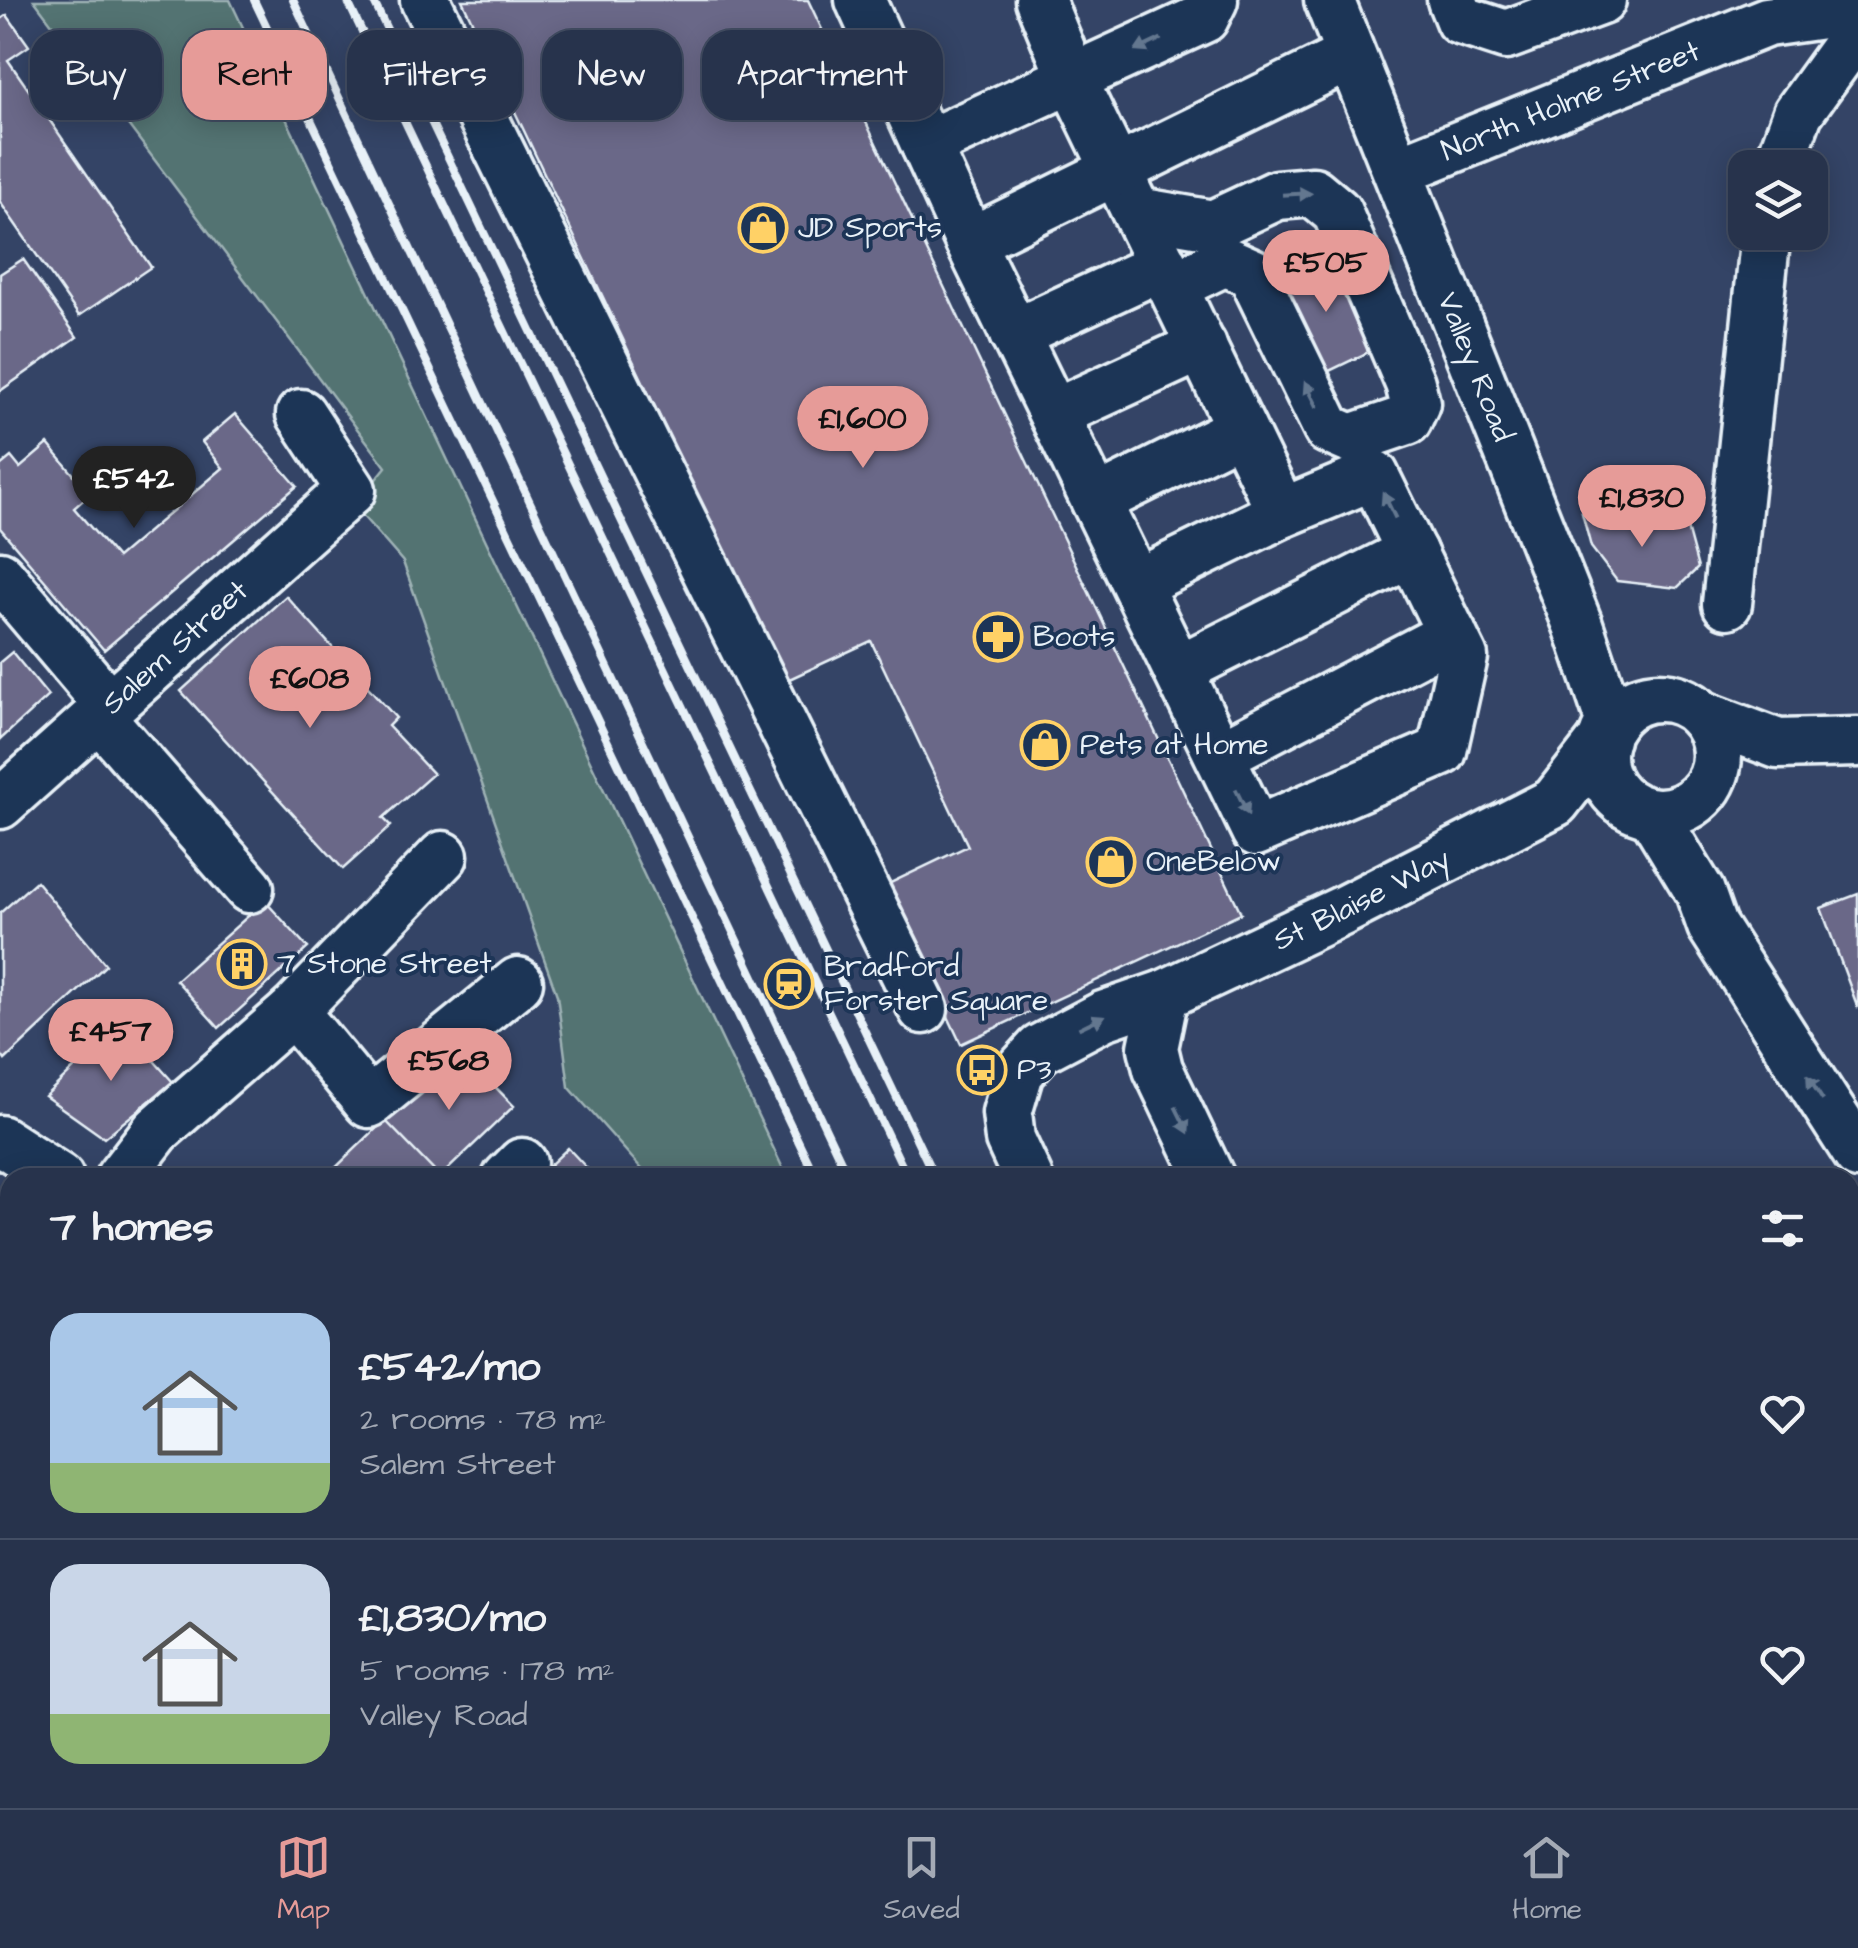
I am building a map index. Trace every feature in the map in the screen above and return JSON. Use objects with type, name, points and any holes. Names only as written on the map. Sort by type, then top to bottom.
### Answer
[{"type":"street","points":[[425,0],[923,1009]]},
{"type":"street","points":[[860,0],[970,242],[1014,334],[1054,414],[1136,584],[1220,755],[1256,831],[1442,751],[1463,656],[1374,476],[1282,513],[1136,584]]},
{"type":"street","points":[[1040,0],[1073,81],[1282,513]]},
{"type":"street","points":[[926,144],[1073,81],[1204,18],[1213,0]]},
{"type":"street","name":"Valley Road","points":[[1329,0],[1578,625],[1608,731]]},
{"type":"street","points":[[1452,0],[1460,20],[1506,35],[1601,0]]},
{"type":"street","name":"North Holme Street","points":[[1399,170],[1758,11],[1858,8]]},
{"type":"street","points":[[1785,150],[1798,113],[1858,30]]},
{"type":"street","points":[[970,242],[1116,167],[1350,56]]},
{"type":"street","points":[[1014,334],[1168,275],[1225,261],[1252,272],[1328,429],[1351,439],[1406,420],[1415,402],[1410,383],[1337,212],[1313,192],[1278,195],[1213,225],[1137,212]]},
{"type":"street","points":[[1726,604],[1764,250]]},
{"type":"street","points":[[1054,414],[1202,346]]},
{"type":"street","name":"Salem Street","points":[[0,804],[351,490],[301,414]]},
{"type":"street","points":[[1096,501],[1241,429]]},
{"type":"street","points":[[1178,670],[1412,552]]},
{"type":"street","points":[[0,576],[249,888]]},
{"type":"street","points":[[1578,625],[1656,698]]},
{"type":"street","points":[[1220,755],[1452,634]]},
{"type":"street","points":[[1858,742],[1778,744],[1701,715],[1673,699],[1656,698],[1623,710],[1608,731],[1601,759],[1606,778],[1617,795],[1642,810],[1700,892],[1712,926],[1858,1154]]},
{"type":"street","points":[[1700,892],[1705,790],[1717,748],[1701,715]]},
{"type":"street","name":"St Blaise Way","points":[[1023,1168],[1010,1139],[1006,1114],[1019,1072],[1040,1049],[1103,1016],[1164,995],[1555,802],[1608,731]]},
{"type":"street","points":[[1642,810],[1686,807],[1705,790],[1778,744]]},
{"type":"street","name":"St Blaise Way","points":[[1555,802],[1642,810]]},
{"type":"street","points":[[128,1168],[156,1130],[293,1011],[443,856]]},
{"type":"street","points":[[293,1011],[368,1103],[518,982]]},
{"type":"street","points":[[1164,995],[1153,1048],[1158,1069],[1205,1168]]},
{"type":"street","points":[[0,1140],[44,1168]]},
{"type":"green space","points":[[34,0],[230,0],[244,30],[182,30],[182,120],[287,120],[783,1168],[641,1168],[569,1087],[557,995],[403,562],[354,506],[386,467],[124,120],[162,120],[162,30],[57,30]]},
{"type":"building","points":[[462,0],[808,0],[822,30],[702,30],[702,120],[865,120],[1241,913],[961,1044],[886,885],[968,846],[871,641],[785,681],[519,120],[522,120],[522,30],[476,30]]},
{"type":"building","points":[[7,15],[29,46],[8,60],[30,92],[30,120],[49,120],[151,267],[79,316],[0,202],[0,20]]},
{"type":"building","points":[[1331,255],[1377,348],[1321,375],[1275,283]]},
{"type":"building","points":[[23,259],[77,337],[0,391],[0,274]]},
{"type":"building","points":[[235,414],[297,486],[104,650],[0,528],[0,466],[11,457],[20,468],[48,444],[90,494],[74,508],[117,558],[223,468],[202,442]]},
{"type":"building","points":[[1582,513],[1686,524],[1698,568],[1677,588],[1617,581],[1591,547]]},
{"type":"building","points":[[286,596],[396,718],[388,726],[433,774],[383,818],[391,826],[343,869],[181,691]]},
{"type":"building","points":[[12,652],[48,696],[0,740],[0,662]]},
{"type":"building","points":[[36,881],[106,965],[5,1060],[0,1053],[0,913]]},
{"type":"building","points":[[1858,894],[1858,1008],[1821,908]]},
{"type":"building","name":"7 Stone Street","points":[[265,901],[308,948],[219,1028],[176,980]]},
{"type":"building","points":[[121,1024],[173,1082],[104,1138],[45,1096]]},
{"type":"building","points":[[458,1049],[514,1106],[449,1168],[431,1168],[385,1120]]},
{"type":"building","points":[[385,1120],[431,1168],[335,1168]]},
{"type":"building","points":[[568,1148],[587,1168],[547,1168]]},
{"type":"railway","points":[[254,0],[811,1168]]},
{"type":"railway","points":[[293,0],[844,1168]]},
{"type":"railway","points":[[347,0],[903,1168]]},
{"type":"railway","points":[[373,0],[930,1168]]},
{"type":"place","name":"JD Sports","points":[[763,228]]},
{"type":"place","name":"Boots","points":[[998,637]]},
{"type":"place","name":"Pets at Home","points":[[1045,745]]},
{"type":"place","name":"OneBelow","points":[[1111,862]]},
{"type":"place","name":"7 Stone Street","points":[[242,964]]},
{"type":"place","name":"Bradford Forster Square","points":[[789,984]]},
{"type":"place","name":"P3","points":[[982,1070]]}]
